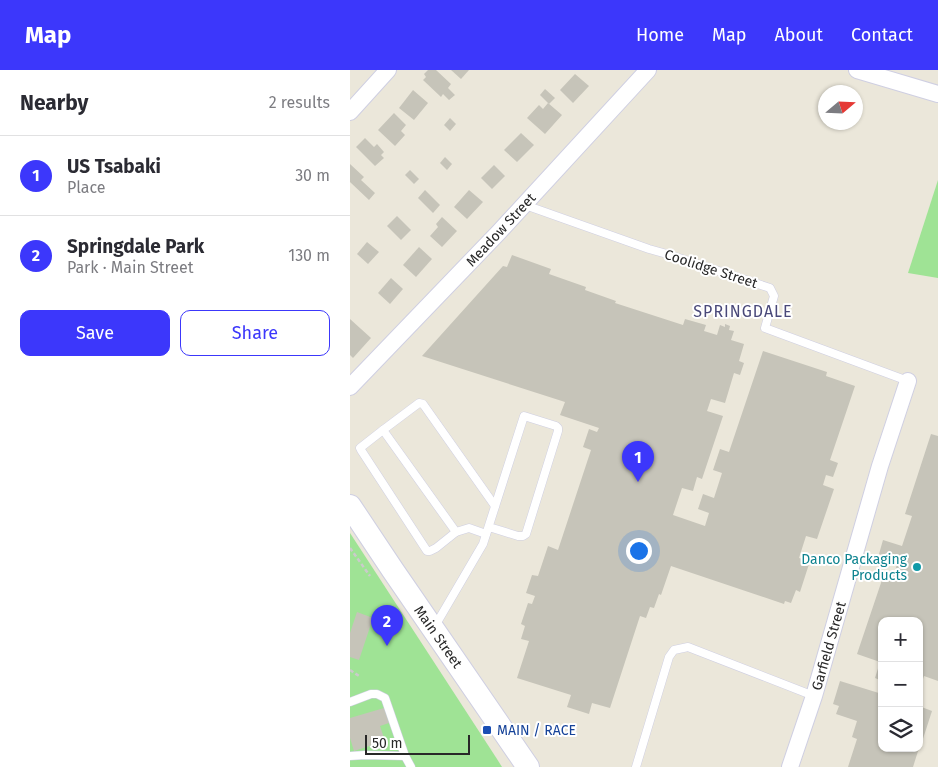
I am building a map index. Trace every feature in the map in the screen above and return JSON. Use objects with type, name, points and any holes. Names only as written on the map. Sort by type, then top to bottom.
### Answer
[{"type":"main road","name":"Main Street","points":[[350,506],[522,765]]},
{"type":"street","points":[[350,112],[388,70]]},
{"type":"street","name":"Meadow Street","points":[[350,386],[525,205],[648,70]]},
{"type":"street","points":[[860,70],[938,94]]},
{"type":"street","name":"Garfield Street","points":[[790,767],[814,696],[880,466],[908,382]]},
{"type":"lane","name":"Coolidge Street","points":[[525,205],[649,249],[770,288],[774,296],[765,328],[908,382]]},
{"type":"lane","points":[[433,629],[483,544],[488,530],[524,416],[558,428],[526,534],[518,536],[488,530],[469,528],[456,532],[430,552],[427,551],[360,448],[418,403],[423,404],[495,506]]},
{"type":"lane","points":[[383,430],[456,532]]},
{"type":"lane","points":[[636,767],[669,658],[674,650],[688,647],[814,696]]},
{"type":"lane","points":[[350,702],[371,694],[377,694],[385,698],[405,756],[411,767]]},
{"type":"lane","points":[[350,756],[405,756]]},
{"type":"path","points":[[350,548],[370,576]]},
{"type":"path","points":[[350,670],[359,676]]},
{"type":"green space","points":[[938,180],[938,278],[908,273]]},
{"type":"green space","points":[[350,533],[497,759],[502,767],[350,767]]},
{"type":"building","points":[[428,70],[436,70],[451,84],[448,88],[455,95],[449,100],[443,94],[441,97],[423,80],[426,77],[424,74]]},
{"type":"building","points":[[451,70],[469,70],[461,79]]},
{"type":"building","points":[[575,74],[589,86],[573,103],[560,90]]},
{"type":"building","points":[[545,89],[555,98],[549,104],[540,95]]},
{"type":"building","points":[[413,90],[428,103],[414,120],[399,108]]},
{"type":"building","points":[[548,103],[562,115],[545,134],[527,118],[539,105],[543,109]]},
{"type":"building","points":[[394,113],[406,125],[401,131],[405,135],[395,146],[378,130]]},
{"type":"building","points":[[450,118],[456,124],[450,131],[444,125]]},
{"type":"building","points":[[521,133],[534,145],[517,162],[504,150]]},
{"type":"building","points":[[365,138],[374,147],[377,144],[384,152],[381,155],[384,158],[375,166],[356,147]]},
{"type":"building","points":[[445,157],[452,164],[447,170],[440,163]]},
{"type":"building","points":[[350,164],[364,177],[361,180],[375,193],[369,200],[350,182]]},
{"type":"building","points":[[494,165],[505,176],[492,189],[481,178]]},
{"type":"building","points":[[410,170],[419,179],[414,184],[405,175]]},
{"type":"building","points":[[425,190],[440,205],[433,213],[418,198]]},
{"type":"building","points":[[469,190],[483,202],[467,219],[454,207]]},
{"type":"building","points":[[397,216],[411,230],[401,240],[387,226]]},
{"type":"building","points":[[442,217],[457,231],[442,247],[430,236],[438,227],[436,224]]},
{"type":"building","points":[[367,242],[379,252],[368,264],[357,254]]},
{"type":"building","points":[[419,247],[432,259],[416,277],[403,265]]},
{"type":"building","points":[[512,255],[551,269],[549,274],[586,287],[585,290],[616,301],[615,303],[683,325],[685,319],[706,325],[704,331],[717,335],[720,325],[725,327],[725,324],[730,326],[729,330],[734,331],[731,340],[744,344],[739,361],[744,363],[740,375],[734,373],[725,403],[711,399],[707,411],[723,416],[702,479],[697,477],[693,491],[682,488],[673,515],[705,526],[709,513],[698,509],[703,494],[714,498],[722,473],[713,470],[720,449],[729,452],[763,351],[827,372],[826,376],[855,386],[830,460],[838,463],[833,477],[826,475],[823,485],[834,489],[817,539],[806,536],[799,558],[810,561],[800,592],[796,590],[791,603],[785,601],[784,604],[671,566],[661,595],[659,594],[654,608],[650,607],[646,618],[640,616],[610,708],[592,703],[589,714],[567,707],[571,695],[517,678],[529,641],[521,639],[525,626],[521,624],[528,603],[532,604],[535,596],[526,593],[532,575],[538,576],[548,546],[558,550],[591,450],[583,447],[589,429],[597,432],[599,428],[560,415],[565,402],[422,356],[503,266],[507,267]]},
{"type":"building","points":[[391,278],[403,289],[390,304],[378,293]]},
{"type":"building","points":[[350,319],[371,338],[353,358],[350,355]]},
{"type":"building","name":"Danco Packaging Products","points":[[931,434],[938,436],[938,681],[924,676],[923,679],[923,617],[878,617],[878,661],[857,654],[884,574],[893,577],[898,561],[879,554],[883,540],[902,546],[912,516],[905,514]]},
{"type":"building","points":[[357,612],[373,618],[359,660],[350,657],[350,633]]},
{"type":"building","name":"Danco Packaging Products","points":[[878,668],[878,679],[875,678]]},
{"type":"building","points":[[840,681],[878,693],[878,752],[918,752],[913,767],[848,767],[857,739],[852,737],[857,721],[836,714],[839,706],[833,704]]},
{"type":"building","points":[[384,708],[389,723],[380,726],[385,741],[354,751],[350,738],[350,718]]},
{"type":"building","points":[[923,708],[932,711],[923,739]]},
{"type":"place","name":"US Tsabaki","points":[[638,482]]},
{"type":"place","name":"Danco Packaging Products","points":[[917,567]]},
{"type":"place","name":"Springdale Park","points":[[387,646]]},
{"type":"place","name":"MAIN / RACE","points":[[487,730]]},
{"type":"district","name":"SPRINGDALE","points":[[743,311]]}]
